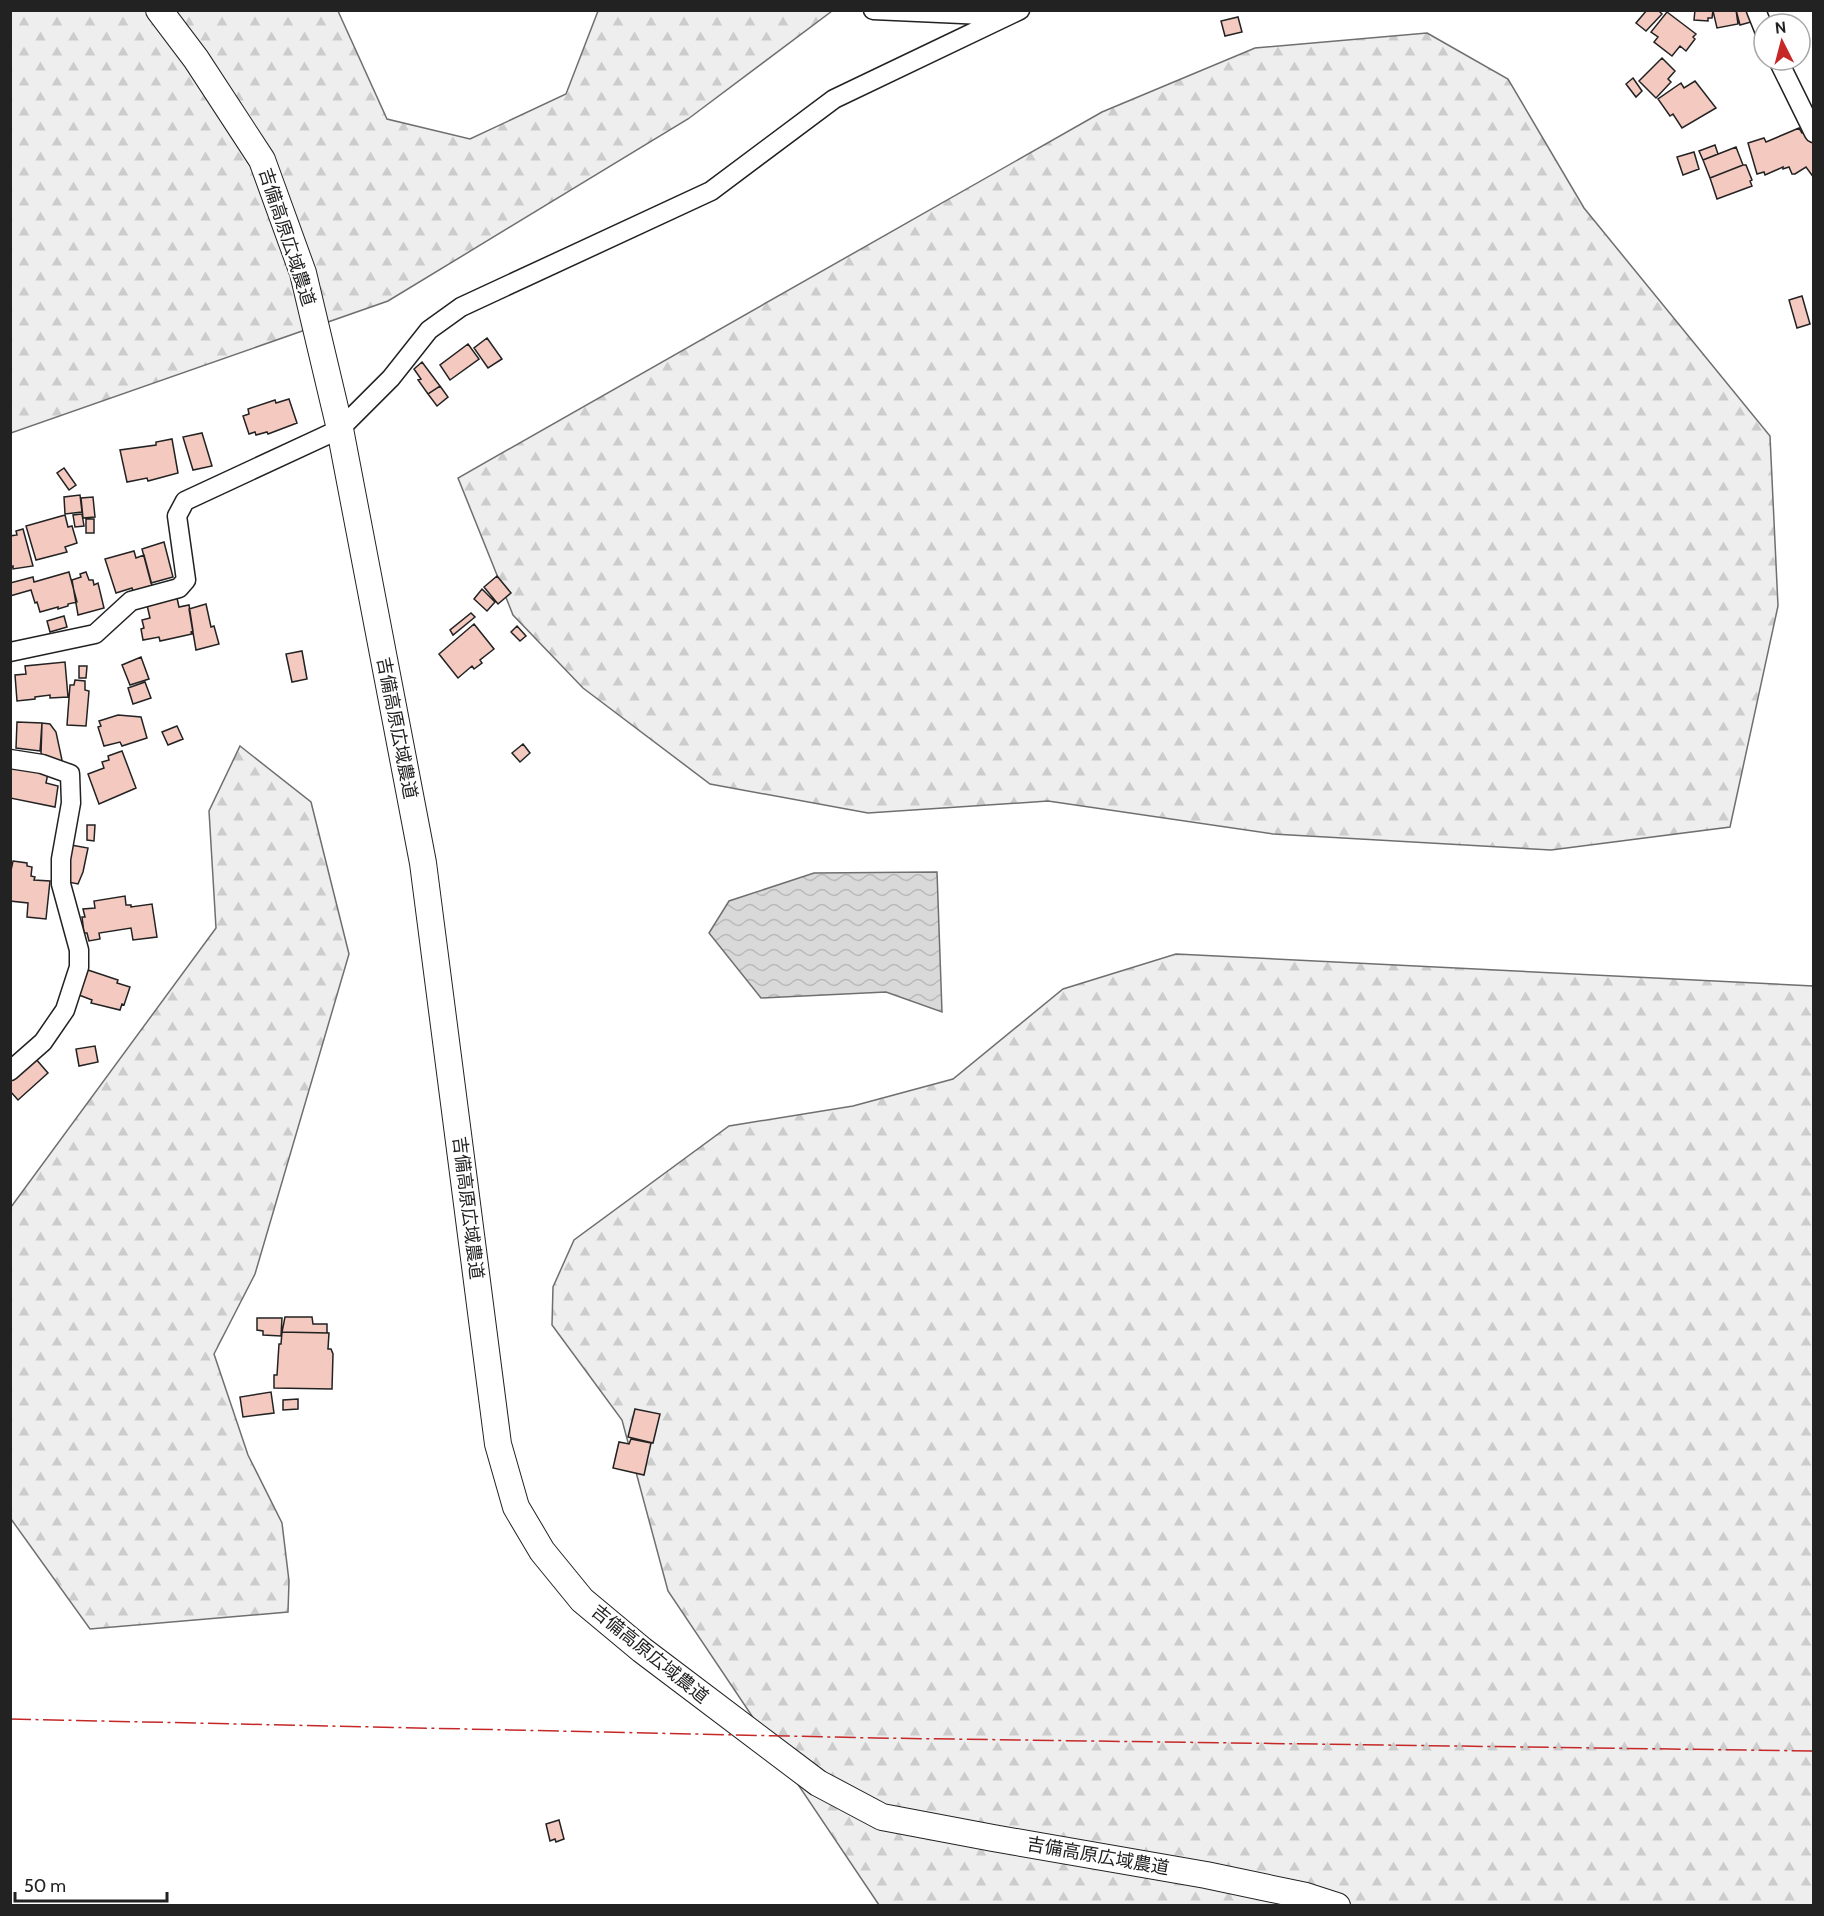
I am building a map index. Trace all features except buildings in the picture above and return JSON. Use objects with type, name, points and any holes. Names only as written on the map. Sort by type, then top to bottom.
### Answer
[{"type":"street","name":"吉備高原広域農道","points":[[159,10],[196,59],[262,160],[303,273],[340,429],[423,863],[498,1444],[516,1507],[542,1551],[582,1600],[642,1650],[818,1784],[882,1817],[993,1839],[1206,1875],[1306,1896],[1337,1905]]},
{"type":"street","points":[[873,10],[1015,14]]},
{"type":"street","points":[[10,652],[94,634],[131,601],[179,588],[186,580],[177,516],[185,501],[340,429],[392,378],[429,330],[461,307],[711,191],[834,99],[1015,14]]},
{"type":"street","points":[[1784,72],[1814,133]]},
{"type":"street","points":[[10,759],[42,764],[70,774],[71,802],[61,859],[61,884],[79,950],[79,967],[65,1010],[43,1042],[10,1071]]},
{"type":"green space","points":[[11,11],[338,11],[387,119],[470,139],[566,94],[598,11],[832,11],[688,119],[388,301],[11,433]]},
{"type":"green space","points":[[1427,33],[1508,79],[1584,208],[1770,436],[1778,606],[1730,827],[1551,850],[1273,834],[1048,801],[868,813],[710,784],[583,688],[513,615],[458,478],[1102,112],[1255,48]]},
{"type":"green space","points":[[240,746],[311,802],[349,954],[255,1274],[214,1354],[248,1455],[282,1523],[289,1581],[288,1612],[90,1629],[11,1519],[11,1207],[216,928],[209,811]]},
{"type":"green space","points":[[1176,954],[1813,986],[1813,1905],[879,1905],[668,1591],[622,1420],[552,1325],[553,1287],[574,1240],[729,1126],[853,1106],[953,1079],[1063,989]]},
{"type":"water","points":[[937,872],[942,1012],[886,992],[761,998],[709,933],[729,901],[814,873]]},
{"type":"power","points":[[10,1719],[876,1738],[1814,1751]]}]
